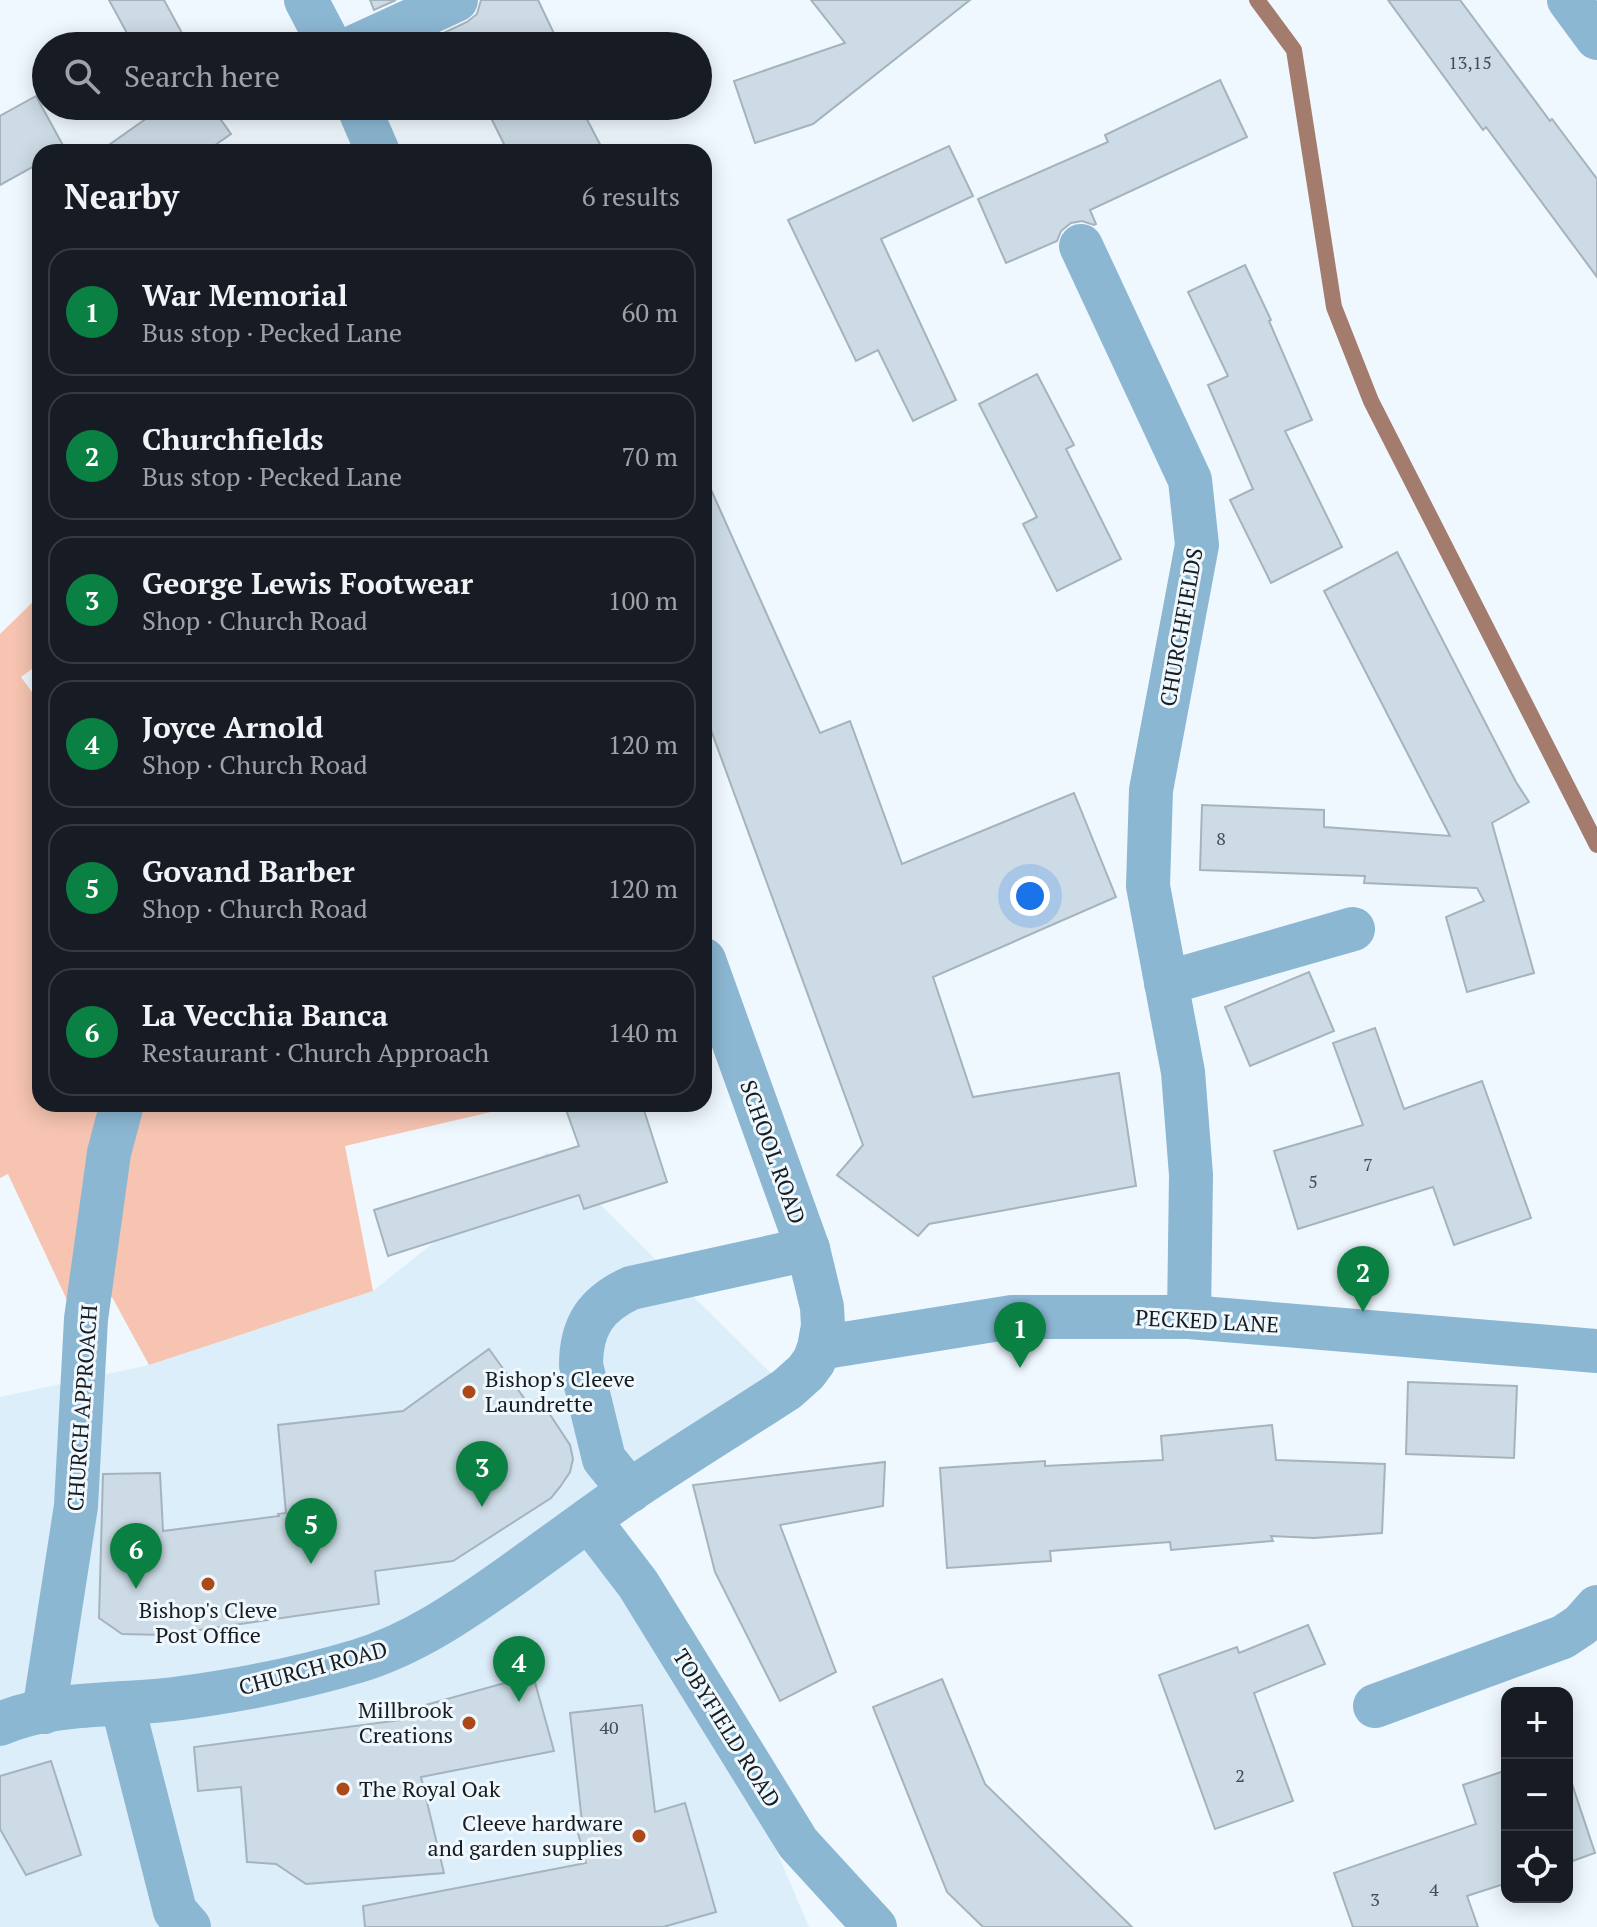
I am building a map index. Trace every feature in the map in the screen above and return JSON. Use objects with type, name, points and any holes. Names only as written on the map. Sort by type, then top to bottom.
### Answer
[{"type":"street","points":[[306,0],[323,32]]},
{"type":"street","points":[[386,32],[456,0]]},
{"type":"street","points":[[1569,0],[1597,38]]},
{"type":"street","points":[[364,120],[375,144]]},
{"type":"street","name":"CHURCHFIELDS","points":[[1081,246],[1190,480],[1197,545],[1151,790],[1148,886],[1183,1072],[1191,1175],[1189,1317]]},
{"type":"street","points":[[1166,983],[1353,929]]},
{"type":"street","name":"SCHOOL ROAD","points":[[712,982],[808,1249],[822,1307],[819,1348]]},
{"type":"street","name":"CHURCH APPROACH","points":[[44,1712],[76,1506],[86,1319],[109,1153],[120,1112]]},
{"type":"street","points":[[630,1491],[604,1459],[581,1365],[581,1350],[590,1321],[615,1295],[631,1288],[808,1249]]},
{"type":"street","name":"PECKED LANE","points":[[819,1348],[1012,1317],[1189,1317],[1597,1351]]},
{"type":"street","name":"CHURCH ROAD","points":[[0,1724],[44,1712],[240,1690],[361,1660],[421,1636],[630,1491],[787,1389],[806,1372],[819,1348]]},
{"type":"street","name":"TOBYFIELD ROAD","points":[[589,1520],[638,1584],[798,1843],[875,1927]]},
{"type":"street","points":[[1375,1706],[1543,1646],[1581,1625],[1597,1607]]},
{"type":"street","points":[[122,1703],[173,1922]]},
{"type":"shaded area","points":[[32,603],[32,669],[21,677],[32,692],[32,1112],[491,1112],[345,1146],[373,1291],[149,1365],[112,1297],[67,1300],[8,1174],[0,1178],[0,634]]},
{"type":"shaded area","points":[[547,1152],[787,1389],[590,1520],[762,1817],[809,1927],[0,1927],[0,1397],[149,1365],[373,1291]]},
{"type":"building","points":[[109,0],[164,0],[181,32],[126,32]]},
{"type":"building","points":[[370,0],[396,0],[374,10]]},
{"type":"building","points":[[481,0],[538,0],[553,32],[446,32],[477,14]]},
{"type":"building","points":[[811,0],[970,0],[813,124],[755,143],[734,81],[845,43]]},
{"type":"building","points":[[1388,0],[1460,0],[1550,121],[1552,119],[1597,179],[1597,277],[1486,127],[1483,130]]},
{"type":"building","points":[[1220,80],[1247,137],[1090,210],[1096,224],[1082,221],[1071,223],[1061,231],[1057,241],[1006,263],[978,199],[1108,142],[1105,135]]},
{"type":"building","points":[[32,98],[32,120],[49,120],[62,144],[32,144],[32,167],[0,185],[0,116]]},
{"type":"building","points":[[144,120],[221,120],[231,134],[217,144],[110,144]]},
{"type":"building","points":[[492,120],[587,120],[600,144],[504,144]]},
{"type":"building","points":[[949,146],[973,196],[881,239],[956,400],[913,421],[878,350],[856,361],[788,220]]},
{"type":"building","points":[[1245,265],[1312,420],[1285,431],[1342,547],[1271,583],[1230,500],[1253,489],[1208,385],[1228,376],[1188,292]]},
{"type":"building","points":[[1037,374],[1074,445],[1066,449],[1121,559],[1057,591],[1023,524],[1037,517],[979,404]]},
{"type":"building","points":[[712,492],[820,733],[850,721],[902,864],[1074,793],[1116,897],[933,977],[973,1097],[1119,1073],[1136,1186],[929,1224],[918,1236],[837,1175],[863,1145],[712,733]]},
{"type":"building","points":[[1397,552],[1529,802],[1492,823],[1534,973],[1467,992],[1446,917],[1484,901],[1477,888],[1364,883],[1365,876],[1200,870],[1202,805],[1324,810],[1324,827],[1450,836],[1324,591]]},
{"type":"building","points":[[1309,972],[1334,1031],[1250,1066],[1225,1007]]},
{"type":"building","points":[[1375,1028],[1404,1109],[1482,1081],[1531,1218],[1454,1245],[1433,1187],[1298,1229],[1274,1151],[1363,1125],[1333,1043]]},
{"type":"building","points":[[567,1112],[645,1112],[667,1182],[584,1209],[579,1195],[388,1256],[374,1210],[579,1146]]},
{"type":"building","points":[[489,1349],[529,1405],[539,1398],[570,1445],[573,1459],[570,1472],[551,1498],[453,1561],[375,1571],[379,1604],[165,1635],[122,1634],[99,1618],[103,1474],[160,1473],[163,1531],[279,1516],[286,1513],[278,1425],[403,1411]]},
{"type":"building","points":[[1408,1382],[1517,1386],[1514,1458],[1406,1454]]},
{"type":"building","points":[[1272,1425],[1276,1460],[1385,1464],[1382,1533],[1314,1538],[1271,1536],[1273,1541],[1171,1550],[1170,1542],[1050,1551],[1051,1561],[947,1568],[940,1468],[1045,1461],[1045,1466],[1163,1460],[1161,1436]]},
{"type":"building","points":[[885,1462],[883,1506],[780,1525],[836,1672],[780,1701],[715,1572],[693,1485]]},
{"type":"building","points":[[1308,1625],[1325,1664],[1254,1693],[1293,1801],[1215,1829],[1159,1675],[1237,1647],[1239,1653]]},
{"type":"building","points":[[533,1675],[554,1751],[421,1777],[444,1873],[306,1884],[276,1864],[247,1862],[241,1787],[198,1791],[194,1747],[424,1717],[422,1706]]},
{"type":"building","points":[[942,1679],[985,1784],[1132,1927],[983,1927],[947,1892],[873,1707]]},
{"type":"building","points":[[642,1705],[655,1812],[685,1803],[716,1912],[663,1927],[365,1927],[363,1906],[586,1863],[578,1833],[583,1831],[570,1713]]},
{"type":"building","points":[[51,1761],[81,1855],[26,1875],[0,1829],[0,1776]]},
{"type":"building","points":[[1501,1772],[1501,1885],[1467,1896],[1478,1927],[1353,1927],[1334,1873],[1476,1824],[1463,1785]]},
{"type":"building","points":[[1573,1787],[1595,1853],[1573,1861]]},
{"type":"waterway","points":[[1257,0],[1294,50],[1334,307],[1371,401],[1597,845]]},
{"type":"place","name":"Churchfields","points":[[1363,1312]]},
{"type":"place","name":"War Memorial","points":[[1020,1368]]},
{"type":"place","name":"Bishop's Cleeve Laundrette","points":[[469,1392]]},
{"type":"place","name":"George Lewis Footwear","points":[[482,1507]]},
{"type":"place","name":"Govand Barber","points":[[311,1564]]},
{"type":"place","name":"Bishop's Cleve Post Office","points":[[208,1584]]},
{"type":"place","name":"La Vecchia Banca","points":[[136,1589]]},
{"type":"place","name":"Joyce Arnold","points":[[519,1702]]},
{"type":"place","name":"Millbrook Creations","points":[[469,1723]]},
{"type":"place","name":"The Royal Oak","points":[[343,1789]]},
{"type":"place","name":"Cleeve hardware and garden supplies","points":[[639,1836]]}]
